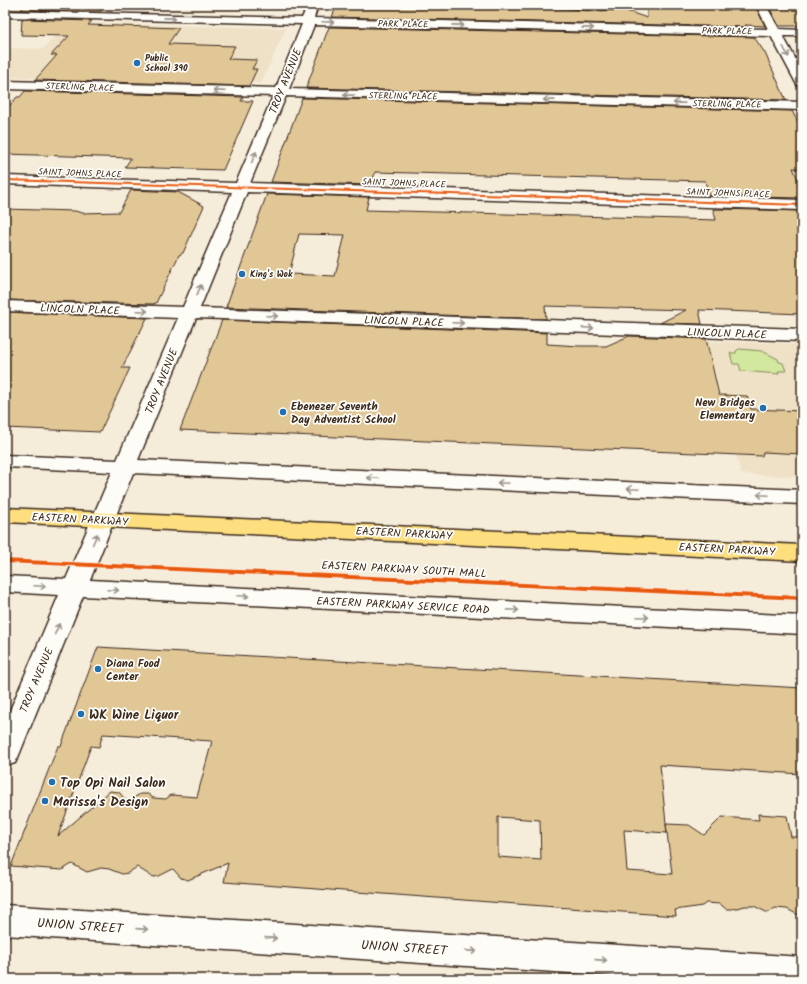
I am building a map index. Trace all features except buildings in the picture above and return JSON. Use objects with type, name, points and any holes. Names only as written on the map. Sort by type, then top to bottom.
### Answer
[{"type":"main road","name":"EASTERN PARKWAY","points":[[5,515],[802,553]]},
{"type":"street","points":[[144,17],[153,5]]},
{"type":"street","points":[[761,5],[802,82]]},
{"type":"street","name":"PARK PLACE","points":[[5,14],[144,17],[310,13],[802,33]]},
{"type":"street","name":"TROY AVENUE","points":[[5,755],[281,93],[308,26],[310,13]]},
{"type":"street","name":"STERLING PLACE","points":[[5,85],[802,106]]},
{"type":"street","name":"SAINT JOHNS PLACE","points":[[5,180],[802,205]]},
{"type":"street","name":"LINCOLN PLACE","points":[[5,306],[802,335]]},
{"type":"street","points":[[5,461],[802,497]]},
{"type":"street","name":"EASTERN PARKWAY SERVICE ROAD","points":[[5,584],[802,625]]},
{"type":"street","name":"UNION STREET","points":[[5,920],[802,973]]},
{"type":"shaded area","name":"Public School 390","points":[[68,23],[286,28],[261,83],[5,77],[5,48],[43,49]]},
{"type":"shaded area","name":"New Bridges Elementary","points":[[707,341],[802,344],[802,477],[741,474]]},
{"type":"green space","points":[[739,349],[762,351],[783,363],[786,371],[778,371],[779,374],[741,371],[739,364],[733,364],[730,353],[736,353]]},
{"type":"cycle path","points":[[5,180],[802,205]]},
{"type":"cycle path","name":"EASTERN PARKWAY SOUTH MALL","points":[[5,561],[802,598]]},
{"type":"place","name":"Public School 390","points":[[137,63]]},
{"type":"place","name":"King's Wok","points":[[242,274]]},
{"type":"place","name":"New Bridges Elementary","points":[[763,408]]},
{"type":"place","name":"Ebenezer Seventh Day Adventist School","points":[[283,412]]},
{"type":"place","name":"Diana Food Center","points":[[98,669]]},
{"type":"place","name":"WK Wine Liquor","points":[[81,714]]},
{"type":"place","name":"Top Opi Nail Salon","points":[[52,782]]},
{"type":"place","name":"Marissa's Design","points":[[45,801]]}]
